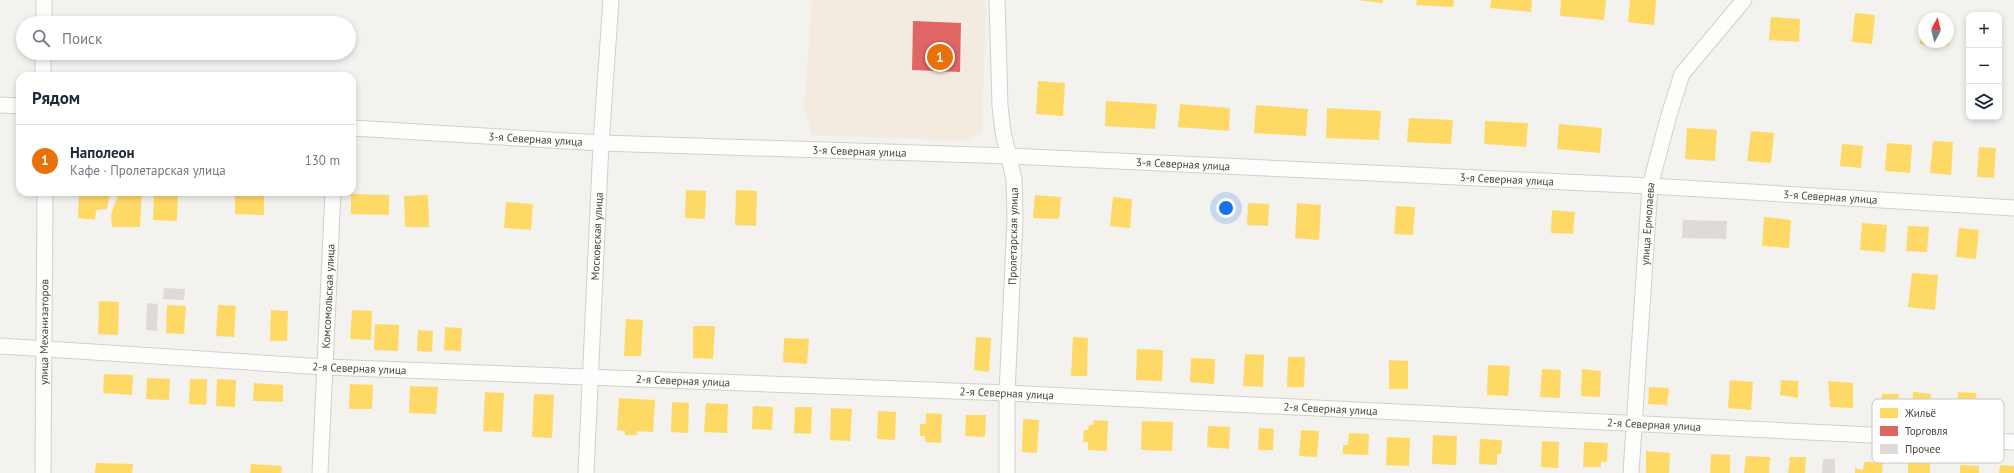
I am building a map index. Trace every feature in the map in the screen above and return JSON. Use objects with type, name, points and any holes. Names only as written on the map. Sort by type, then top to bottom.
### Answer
[{"type":"street","points":[[44,0],[44,16]]},
{"type":"street","name":"Московская улица","points":[[586,473],[601,143],[611,0]]},
{"type":"street","name":"Пролетарская улица","points":[[997,0],[1000,106],[1003,132],[1010,156],[1014,179],[1015,220],[1007,392],[1007,473]]},
{"type":"street","name":"улица Ермолаева","points":[[1630,473],[1650,186],[1669,115],[1682,74],[1744,0]]},
{"type":"street","points":[[43,72],[44,60]]},
{"type":"street","points":[[0,105],[16,106]]},
{"type":"street","name":"3-я Северная улица","points":[[356,128],[601,143],[1010,156],[1650,186],[2014,208]]},
{"type":"street","name":"улица Механизаторов","points":[[43,473],[45,196]]},
{"type":"street","name":"Комсомольская улица","points":[[320,473],[333,196]]},
{"type":"street","name":"2-я Северная улица","points":[[0,346],[324,367],[1007,392],[1872,435]]},
{"type":"street","name":"2-я Северная улица","points":[[2004,442],[2014,442]]},
{"type":"shaded area","points":[[812,0],[986,0],[982,133],[969,141],[812,135],[804,106]]},
{"type":"building: Жильё","points":[[1358,0],[1383,0],[1382,3]]},
{"type":"building: Жильё","points":[[1417,0],[1454,0],[1453,7],[1416,5]]},
{"type":"building: Жильё","points":[[1491,0],[1532,0],[1531,12],[1490,8]]},
{"type":"building: Жильё","points":[[1561,0],[1606,0],[1604,20],[1560,16]]},
{"type":"building: Жильё","points":[[1630,0],[1656,0],[1654,25],[1628,22]]},
{"type":"building: Жильё","points":[[1855,13],[1875,15],[1872,44],[1852,42]]},
{"type":"building: Жильё","points":[[1771,17],[1800,19],[1799,42],[1769,40]]},
{"type":"building: Жильё","points":[[1038,81],[1065,83],[1063,116],[1036,114]]},
{"type":"building: Жильё","points":[[1106,101],[1157,104],[1155,129],[1105,126]]},
{"type":"building: Жильё","points":[[1180,104],[1230,108],[1229,131],[1178,127]]},
{"type":"building: Жильё","points":[[1256,105],[1308,109],[1306,136],[1254,133]]},
{"type":"building: Жильё","points":[[1327,108],[1381,111],[1379,140],[1326,138]]},
{"type":"building: Жильё","points":[[1409,118],[1453,120],[1451,144],[1407,142]]},
{"type":"building: Жильё","points":[[1485,121],[1528,123],[1526,147],[1484,144]]},
{"type":"building: Жильё","points":[[1559,124],[1602,128],[1600,153],[1557,149]]},
{"type":"building: Жильё","points":[[1687,128],[1717,130],[1715,161],[1685,159]]},
{"type":"building: Жильё","points":[[1751,131],[1774,133],[1771,163],[1747,161]]},
{"type":"building: Жильё","points":[[1933,141],[1953,142],[1951,175],[1930,173]]},
{"type":"building: Жильё","points":[[1887,143],[1912,145],[1910,173],[1885,171]]},
{"type":"building: Жильё","points":[[1842,144],[1863,146],[1861,168],[1840,166]]},
{"type":"building: Жильё","points":[[1979,147],[1996,148],[1994,178],[1977,177]]},
{"type":"building: Жильё","points":[[686,190],[706,191],[705,219],[685,218]]},
{"type":"building: Жильё","points":[[736,190],[757,191],[756,226],[735,225]]},
{"type":"building: Жильё","points":[[356,194],[389,195],[389,215],[351,214],[351,196],[356,196]]},
{"type":"building: Жильё","points":[[428,195],[429,227],[405,227],[404,196]]},
{"type":"building: Жильё","points":[[1035,195],[1061,197],[1059,219],[1033,218]]},
{"type":"building: Жильё","points":[[79,196],[109,196],[107,209],[96,210],[95,220],[78,218]]},
{"type":"building: Жильё","points":[[118,196],[142,196],[140,227],[112,227],[111,215]]},
{"type":"building: Жильё","points":[[154,196],[178,196],[177,221],[153,220]]},
{"type":"building: Жильё","points":[[235,196],[264,196],[264,215],[235,214]]},
{"type":"building: Жильё","points":[[1113,197],[1132,199],[1130,228],[1110,226]]},
{"type":"building: Жильё","points":[[506,202],[533,204],[531,230],[504,228]]},
{"type":"building: Жильё","points":[[1248,203],[1269,204],[1268,226],[1247,225]]},
{"type":"building: Жильё","points":[[1297,203],[1321,205],[1319,240],[1295,238]]},
{"type":"building: Жильё","points":[[1396,206],[1415,207],[1413,235],[1394,234]]},
{"type":"building: Жильё","points":[[1552,210],[1575,212],[1573,234],[1551,233]]},
{"type":"building: Жильё","points":[[1764,217],[1791,220],[1789,248],[1762,246]]},
{"type":"building: Жильё","points":[[1862,223],[1887,225],[1885,252],[1860,250]]},
{"type":"building: Жильё","points":[[1908,226],[1929,227],[1927,252],[1906,251]]},
{"type":"building: Жильё","points":[[1959,228],[1979,230],[1976,259],[1956,257]]},
{"type":"building: Жильё","points":[[1912,273],[1938,275],[1935,310],[1908,307]]},
{"type":"building: Жильё","points":[[99,301],[119,302],[118,335],[98,334]]},
{"type":"building: Жильё","points":[[167,305],[186,306],[184,334],[166,333]]},
{"type":"building: Жильё","points":[[218,305],[236,306],[234,337],[216,336]]},
{"type":"building: Жильё","points":[[271,310],[288,311],[287,341],[270,341]]},
{"type":"building: Жильё","points":[[352,310],[372,311],[371,340],[350,339]]},
{"type":"building: Жильё","points":[[626,319],[643,320],[641,356],[624,356]]},
{"type":"building: Жильё","points":[[375,324],[399,325],[398,351],[374,350]]},
{"type":"building: Жильё","points":[[693,326],[715,326],[713,359],[693,358]]},
{"type":"building: Жильё","points":[[445,327],[462,328],[461,351],[444,350]]},
{"type":"building: Жильё","points":[[418,330],[433,331],[432,352],[417,351]]},
{"type":"building: Жильё","points":[[976,337],[991,338],[989,372],[974,370]]},
{"type":"building: Жильё","points":[[1073,337],[1088,338],[1087,376],[1071,376]]},
{"type":"building: Жильё","points":[[784,338],[809,339],[807,364],[783,362]]},
{"type":"building: Жильё","points":[[1137,349],[1163,350],[1162,381],[1136,380]]},
{"type":"building: Жильё","points":[[1245,354],[1264,355],[1263,387],[1243,386]]},
{"type":"building: Жильё","points":[[1288,357],[1305,357],[1304,387],[1287,387]]},
{"type":"building: Жильё","points":[[1191,358],[1215,359],[1214,384],[1190,382]]},
{"type":"building: Жильё","points":[[1389,360],[1408,361],[1408,389],[1389,389]]},
{"type":"building: Жильё","points":[[1488,365],[1510,366],[1508,396],[1487,395]]},
{"type":"building: Жильё","points":[[1542,369],[1561,370],[1560,398],[1540,397]]},
{"type":"building: Жильё","points":[[1582,369],[1601,371],[1600,397],[1581,396]]},
{"type":"building: Жильё","points":[[104,374],[133,375],[132,395],[103,393]]},
{"type":"building: Жильё","points":[[147,378],[170,379],[169,400],[146,399]]},
{"type":"building: Жильё","points":[[190,379],[207,379],[206,405],[189,404]]},
{"type":"building: Жильё","points":[[217,379],[236,380],[235,407],[216,406]]},
{"type":"building: Жильё","points":[[1730,380],[1753,382],[1751,410],[1728,408]]},
{"type":"building: Жильё","points":[[1781,380],[1798,381],[1798,398],[1780,395]]},
{"type":"building: Жильё","points":[[1828,381],[1853,383],[1853,408],[1830,407]]},
{"type":"building: Жильё","points":[[254,383],[283,385],[283,402],[253,401]]},
{"type":"building: Жильё","points":[[350,384],[373,385],[372,409],[349,409]]},
{"type":"building: Жильё","points":[[410,386],[438,387],[436,414],[409,413]]},
{"type":"building: Жильё","points":[[1649,387],[1669,388],[1667,405],[1648,404]]},
{"type":"building: Жильё","points":[[485,392],[504,393],[502,432],[483,431]]},
{"type":"building: Жильё","points":[[1913,392],[1931,394],[1931,399],[1913,399]]},
{"type":"building: Жильё","points":[[1958,392],[1976,393],[1976,399],[1958,399]]},
{"type":"building: Жильё","points":[[534,394],[554,395],[552,438],[532,437]]},
{"type":"building: Жильё","points":[[1882,394],[1899,394],[1898,399],[1881,399]]},
{"type":"building: Жильё","points":[[619,398],[655,400],[653,432],[637,431],[637,435],[625,435],[625,431],[617,430]]},
{"type":"building: Жильё","points":[[672,402],[689,403],[688,433],[671,432]]},
{"type":"building: Жильё","points":[[706,403],[728,404],[727,433],[704,432]]},
{"type":"building: Жильё","points":[[753,406],[773,407],[772,430],[752,429]]},
{"type":"building: Жильё","points":[[795,407],[812,407],[811,434],[794,433]]},
{"type":"building: Жильё","points":[[831,408],[852,409],[850,441],[830,440]]},
{"type":"building: Жильё","points":[[878,411],[896,412],[895,440],[877,439]]},
{"type":"building: Жильё","points":[[926,413],[942,414],[941,443],[925,442],[925,436],[920,436],[920,424],[926,424]]},
{"type":"building: Жильё","points":[[966,415],[986,415],[985,437],[965,436]]},
{"type":"building: Жильё","points":[[1023,419],[1039,420],[1037,453],[1022,452]]},
{"type":"building: Жильё","points":[[1094,420],[1108,421],[1107,451],[1088,450],[1088,442],[1083,442],[1084,430],[1088,430],[1089,425],[1093,425]]},
{"type":"building: Жильё","points":[[1142,421],[1173,422],[1172,451],[1141,450]]},
{"type":"building: Жильё","points":[[1208,426],[1230,427],[1229,449],[1207,447]]},
{"type":"building: Жильё","points":[[1259,428],[1274,429],[1273,450],[1258,450]]},
{"type":"building: Жильё","points":[[1301,430],[1319,431],[1317,457],[1299,456]]},
{"type":"building: Жильё","points":[[1349,433],[1369,434],[1368,455],[1343,454],[1343,445],[1348,445]]},
{"type":"building: Жильё","points":[[1433,435],[1457,436],[1456,465],[1432,464]]},
{"type":"building: Жильё","points":[[1387,437],[1410,438],[1409,466],[1386,465]]},
{"type":"building: Жильё","points":[[1480,439],[1502,440],[1501,454],[1497,454],[1497,465],[1479,464]]},
{"type":"building: Жильё","points":[[1542,441],[1559,442],[1558,468],[1541,467]]},
{"type":"building: Жильё","points":[[1584,442],[1608,443],[1607,462],[1601,462],[1601,467],[1583,467]]},
{"type":"building: Жильё","points":[[1646,451],[1670,453],[1669,473],[1646,473]]},
{"type":"building: Жильё","points":[[1711,454],[1730,455],[1730,473],[1710,473]]},
{"type":"building: Жильё","points":[[1746,456],[1770,457],[1769,473],[1744,473]]},
{"type":"building: Жильё","points":[[1790,457],[1806,457],[1805,473],[1788,473]]},
{"type":"building: Жильё","points":[[1864,462],[1883,463],[1882,473],[1855,473],[1855,468],[1863,470]]},
{"type":"building: Жильё","points":[[96,463],[133,464],[132,473],[95,473]]},
{"type":"building: Жильё","points":[[1908,463],[1930,463],[1930,473],[1908,473]]},
{"type":"building: Жильё","points":[[251,464],[282,466],[281,473],[250,473]]},
{"type":"building: Жильё","points":[[1960,465],[1979,466],[1979,473],[1960,473]]},
{"type":"building: Жильё","points":[[2000,465],[2014,466],[2014,473],[1999,473]]},
{"type":"building: Торговля","points":[[913,21],[961,23],[960,72],[912,70]]},
{"type":"building: Прочее","points":[[1683,220],[1727,221],[1726,239],[1682,238]]},
{"type":"building: Прочее","points":[[164,288],[185,289],[184,300],[163,299]]},
{"type":"building: Прочее","points":[[147,303],[158,304],[157,331],[146,330]]},
{"type":"building: Прочее","points":[[1823,459],[1835,459],[1835,473],[1822,473]]},
{"type":"place","name":"Наполеон","points":[[940,57]]}]
